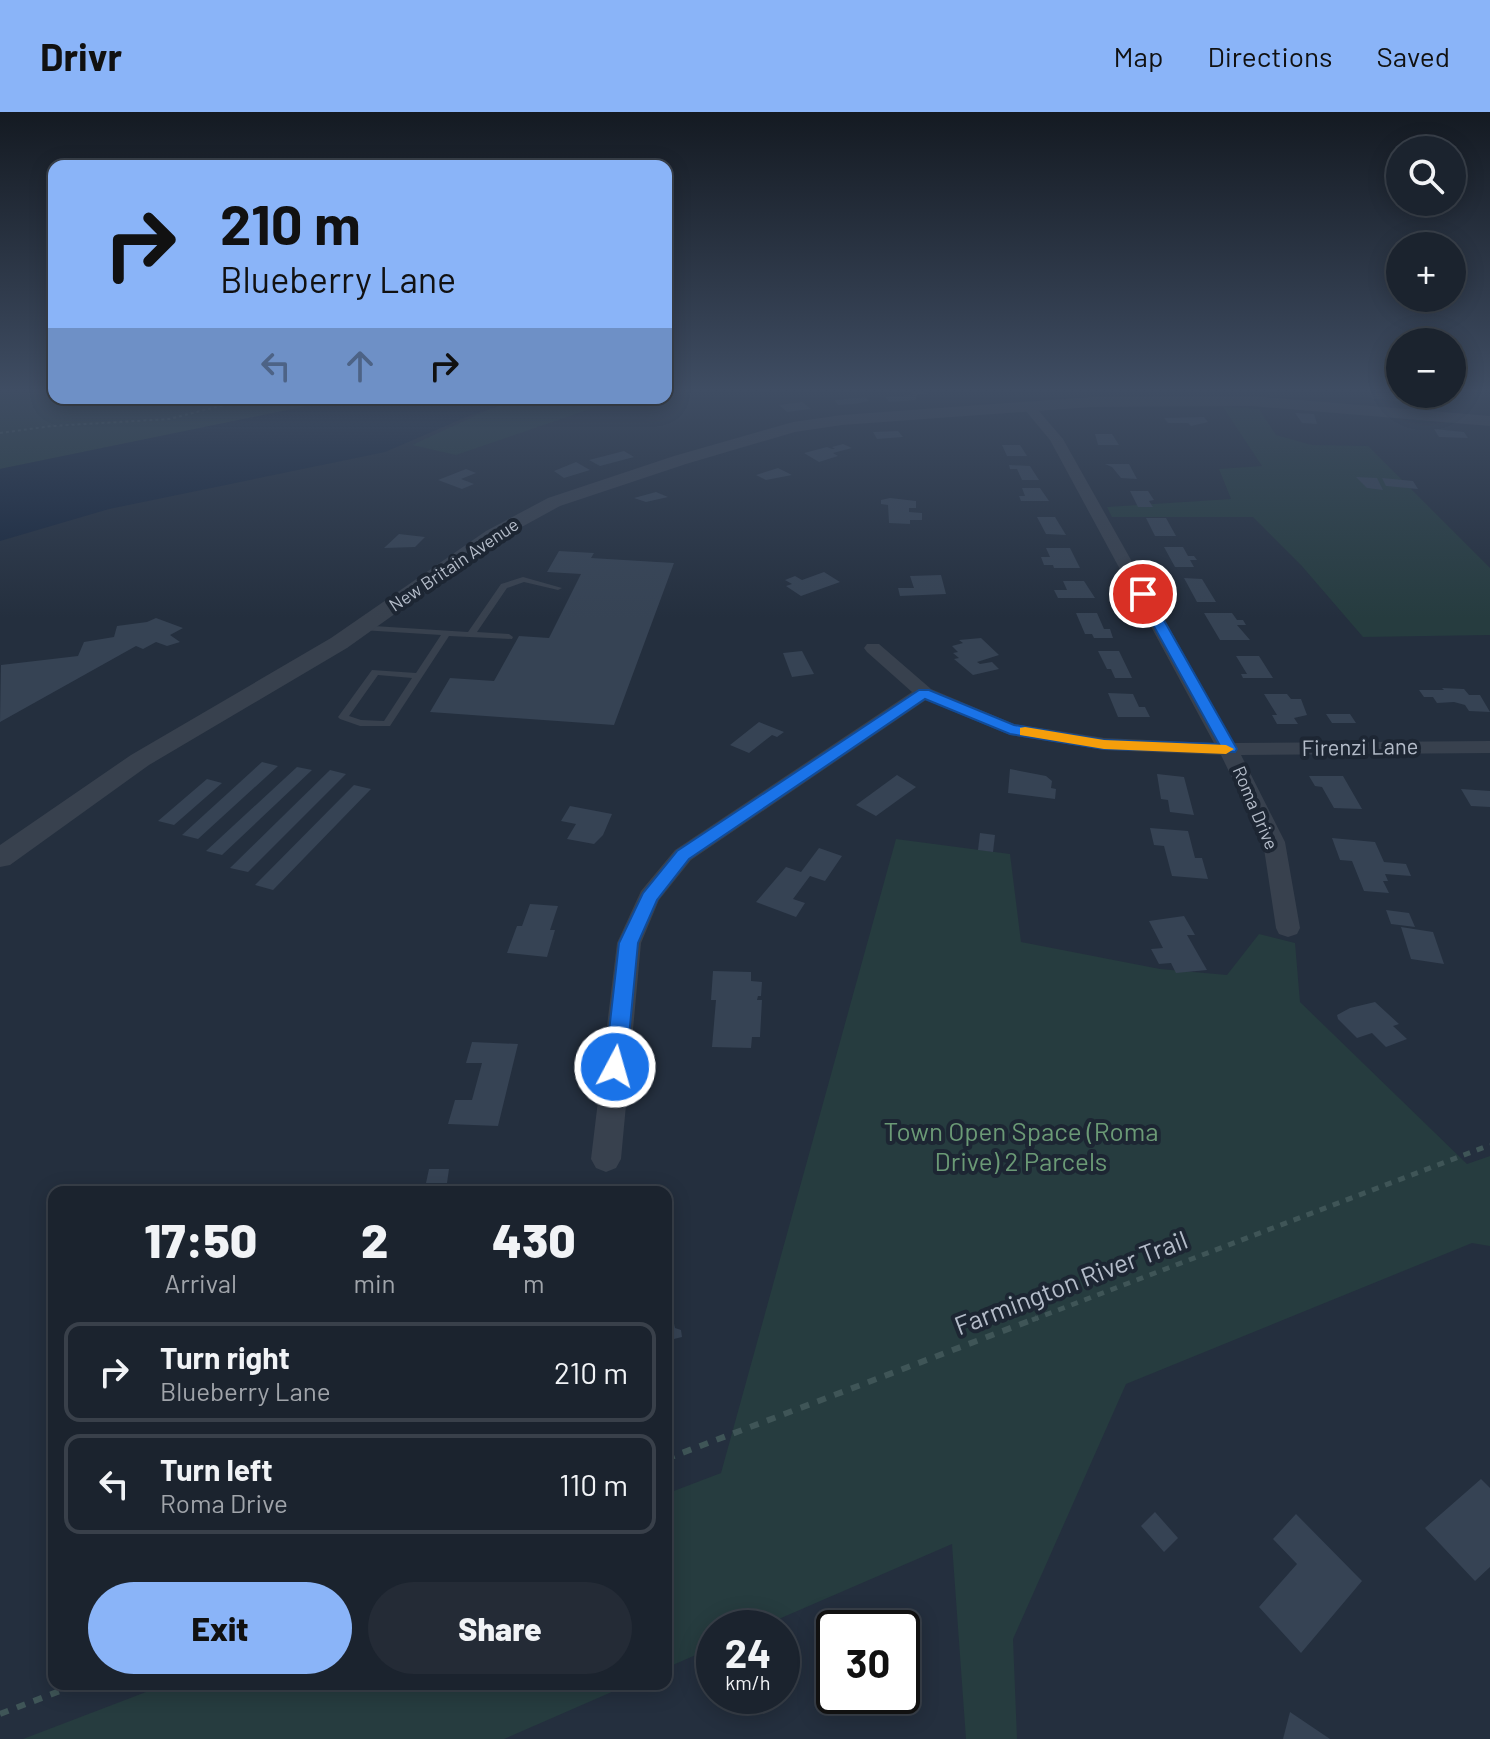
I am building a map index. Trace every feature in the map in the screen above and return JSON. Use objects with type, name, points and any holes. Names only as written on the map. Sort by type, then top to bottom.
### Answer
[{"type":"street","name":"New Britain Avenue","points":[[0,858],[140,760],[361,627],[493,535],[542,509],[661,466]]},
{"type":"street","name":"Roma Drive","points":[[1071,466],[1229,749],[1274,842],[1288,928]]},
{"type":"street","name":"Firenzi Lane","points":[[873,648],[924,693],[1010,729],[1104,744],[1229,749],[1490,747]]},
{"type":"street","points":[[606,1159],[629,943],[649,897],[683,855],[924,693]]},
{"type":"lane","points":[[471,634],[504,586],[523,579],[558,588]]},
{"type":"lane","points":[[361,627],[509,637]]},
{"type":"lane","points":[[418,676],[375,672],[343,717],[360,723],[387,724],[447,632]]},
{"type":"path","name":"Farmington River Trail","points":[[672,1457],[1490,1145]]},
{"type":"path","points":[[0,1714],[62,1690]]},
{"type":"green space","points":[[1388,466],[1490,568],[1490,635],[1363,637],[1301,565],[1253,517],[1112,517],[1107,507],[1231,499],[1219,469]]},
{"type":"green space","name":"Town Open Space (Roma Drive) 2 Parcels","points":[[896,839],[1010,854],[1021,942],[1160,969],[1227,975],[1259,934],[1295,943],[1300,1002],[1467,1164],[1490,1156],[1490,1246],[1472,1243],[1126,1384],[1013,1639],[1017,1739],[966,1739],[952,1544],[800,1610],[696,1610],[696,1655],[672,1665],[672,1492],[721,1473]]},
{"type":"green space","points":[[151,1690],[616,1690],[504,1739],[23,1739]]},
{"type":"water","points":[[15,466],[318,466],[109,509],[0,541],[0,469]]},
{"type":"building","points":[[566,466],[583,466],[590,470],[564,478],[554,471]]},
{"type":"building","points":[[1009,466],[1030,466],[1039,480],[1022,480],[1017,469],[1010,469]]},
{"type":"building","points":[[1109,466],[1130,466],[1137,479],[1121,478]]},
{"type":"building","points":[[778,468],[792,475],[766,480],[756,475]]},
{"type":"building","points":[[466,469],[476,473],[461,479],[474,484],[462,489],[438,480]]},
{"type":"building","points":[[1356,477],[1377,478],[1383,490],[1367,488]]},
{"type":"building","points":[[1382,478],[1413,481],[1418,489],[1386,486]]},
{"type":"building","points":[[1022,488],[1040,488],[1049,501],[1021,501],[1019,496],[1025,496]]},
{"type":"building","points":[[1130,491],[1148,491],[1154,500],[1149,501],[1153,507],[1138,507]]},
{"type":"building","points":[[656,492],[668,497],[646,502],[634,498]]},
{"type":"building","points":[[881,500],[916,501],[916,508],[909,508],[909,512],[922,513],[922,520],[910,520],[910,524],[889,523],[888,505],[881,504]]},
{"type":"building","points":[[1037,517],[1055,517],[1066,535],[1046,534]]},
{"type":"building","points":[[1146,518],[1166,518],[1176,536],[1155,536]]},
{"type":"building","points":[[399,534],[425,537],[415,547],[384,548]]},
{"type":"building","points":[[1164,547],[1183,547],[1188,556],[1194,556],[1197,560],[1190,560],[1194,567],[1175,567]]},
{"type":"building","points":[[1046,548],[1070,548],[1080,568],[1044,565],[1041,557],[1050,557]]},
{"type":"building","points":[[559,551],[594,553],[591,558],[674,563],[614,725],[430,712],[450,678],[494,681],[519,636],[549,638],[581,574],[547,572]]},
{"type":"building","points":[[824,572],[840,582],[801,596],[786,586],[792,584],[785,580],[795,576],[802,580]]},
{"type":"building","points":[[941,575],[946,594],[900,596],[898,588],[914,588],[910,576]]},
{"type":"building","points":[[1184,578],[1202,579],[1216,602],[1197,602]]},
{"type":"building","points":[[1063,581],[1084,581],[1095,598],[1058,598],[1054,590],[1067,590]]},
{"type":"building","points":[[1076,613],[1097,613],[1104,629],[1110,629],[1113,638],[1094,638],[1092,634],[1085,634]]},
{"type":"building","points":[[1204,613],[1232,613],[1237,620],[1243,620],[1246,625],[1237,625],[1250,640],[1220,640]]},
{"type":"building","points":[[156,618],[183,628],[170,635],[180,642],[167,646],[156,642],[143,649],[136,646],[0,722],[1,665],[78,656],[84,642],[114,637],[117,626]]},
{"type":"building","points":[[981,638],[999,655],[977,662],[992,662],[999,669],[973,675],[954,659],[959,658],[953,653],[958,652],[952,646],[963,643],[959,640]]},
{"type":"building","points":[[802,651],[814,674],[792,677],[783,653]]},
{"type":"building","points":[[1098,651],[1119,651],[1132,678],[1115,678]]},
{"type":"building","points":[[1236,656],[1259,656],[1273,678],[1243,678],[1241,674],[1247,674]]},
{"type":"building","points":[[1442,688],[1464,689],[1469,695],[1480,695],[1490,712],[1469,711],[1465,705],[1454,702],[1437,703],[1433,697],[1424,697],[1419,690],[1444,690]]},
{"type":"building","points":[[1108,693],[1133,694],[1139,707],[1145,707],[1150,717],[1118,717]]},
{"type":"building","points":[[1264,694],[1287,694],[1291,699],[1301,699],[1307,715],[1294,718],[1298,724],[1277,724],[1272,715],[1277,715]]},
{"type":"building","points":[[1326,714],[1350,714],[1356,723],[1332,723]]},
{"type":"building","points":[[759,722],[784,732],[777,737],[772,735],[749,753],[730,745]]},
{"type":"building","points":[[262,762],[278,766],[198,839],[182,835]]},
{"type":"building","points":[[297,767],[312,770],[222,855],[206,851]]},
{"type":"building","points":[[1010,769],[1046,776],[1052,781],[1051,788],[1056,789],[1055,799],[1008,793]]},
{"type":"building","points":[[330,770],[346,774],[248,872],[230,868]]},
{"type":"building","points":[[1157,774],[1184,777],[1194,815],[1170,812],[1168,800],[1161,799]]},
{"type":"building","points":[[897,775],[916,787],[876,816],[856,805]]},
{"type":"building","points":[[1309,776],[1343,776],[1362,809],[1334,808],[1322,787],[1315,786]]},
{"type":"building","points":[[207,779],[222,783],[174,825],[158,821]]},
{"type":"building","points":[[354,785],[371,789],[273,890],[255,885]]},
{"type":"building","points":[[1461,789],[1490,791],[1490,807],[1471,806]]},
{"type":"building","points":[[570,806],[612,814],[603,835],[594,844],[567,839],[576,824],[561,821]]},
{"type":"building","points":[[1150,828],[1188,831],[1195,858],[1202,858],[1208,879],[1172,876],[1164,846],[1154,845]]},
{"type":"building","points":[[980,833],[995,835],[993,852],[978,850]]},
{"type":"building","points":[[1332,838],[1375,842],[1384,862],[1406,864],[1411,876],[1385,874],[1388,881],[1383,881],[1389,893],[1364,891],[1352,861],[1340,860]]},
{"type":"building","points":[[819,848],[842,856],[825,881],[810,876],[793,899],[805,903],[796,917],[756,902],[786,867],[801,872]]},
{"type":"building","points":[[530,904],[558,906],[550,930],[555,930],[547,957],[507,953],[517,926],[522,926]]},
{"type":"building","points":[[1386,910],[1409,913],[1415,927],[1391,924]]},
{"type":"building","points":[[1184,916],[1195,935],[1187,935],[1207,970],[1176,973],[1171,963],[1159,964],[1151,949],[1163,948],[1149,921]]},
{"type":"building","points":[[1401,927],[1433,932],[1444,964],[1411,959]]},
{"type":"building","points":[[713,971],[751,972],[751,981],[762,982],[761,996],[757,1000],[762,1000],[760,1037],[752,1037],[751,1048],[712,1047],[716,1000],[711,1000]]},
{"type":"building","points":[[1375,1002],[1399,1024],[1393,1026],[1407,1039],[1386,1047],[1372,1033],[1357,1038],[1338,1019],[1337,1015],[1350,1008]]},
{"type":"building","points":[[472,1042],[518,1044],[498,1126],[448,1124],[455,1100],[472,1100],[482,1063],[466,1063]]},
{"type":"building","points":[[429,1169],[449,1169],[447,1183],[426,1183]]},
{"type":"building","points":[[672,1315],[675,1328],[681,1330],[682,1337],[672,1340]]},
{"type":"building","points":[[1481,1479],[1490,1488],[1490,1567],[1475,1581],[1425,1528]]},
{"type":"building","points":[[1155,1512],[1178,1538],[1164,1552],[1141,1526]]},
{"type":"building","points":[[1296,1514],[1362,1581],[1301,1653],[1259,1607],[1297,1564],[1273,1539]]},
{"type":"building","points":[[1290,1712],[1330,1739],[1283,1739]]},
{"type":"slow traffic","points":[[1025,732],[1104,744],[1226,749]]},
{"type":"route","points":[[615,1067],[629,943],[649,897],[683,855],[924,693],[1010,729],[1104,744],[1229,749],[1143,594]]}]
